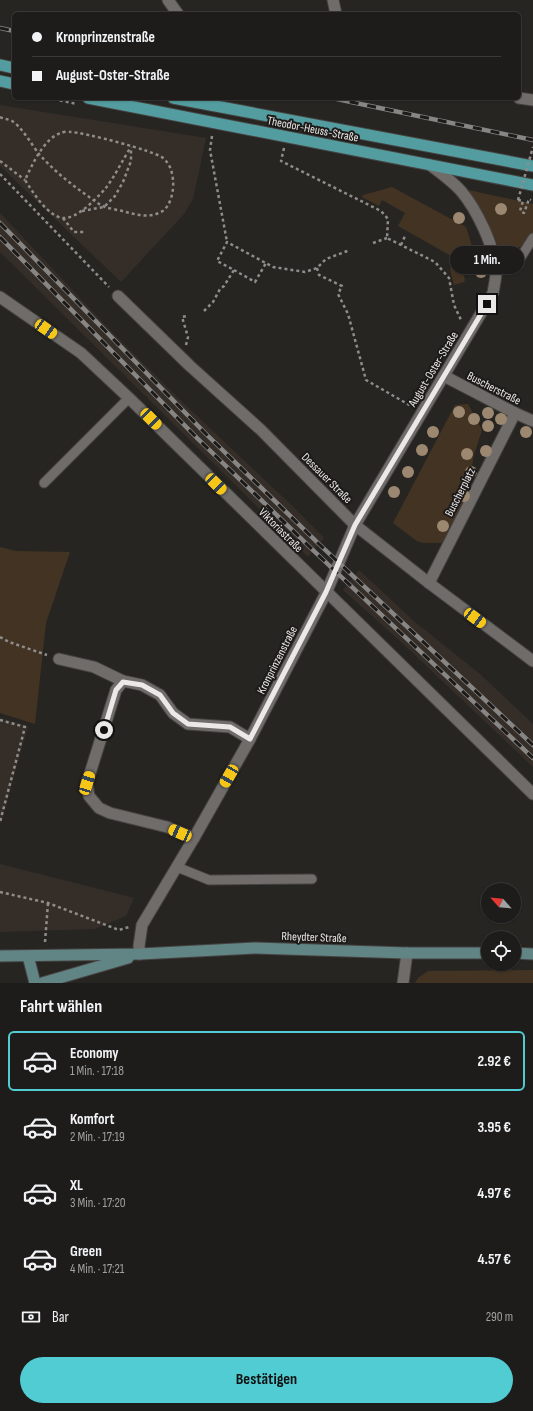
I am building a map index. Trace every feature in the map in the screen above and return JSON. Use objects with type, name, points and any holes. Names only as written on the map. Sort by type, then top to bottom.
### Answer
[{"type":"main road","points":[[0,65],[12,68]]},
{"type":"main road","points":[[0,81],[12,84]]},
{"type":"main road","name":"Theodor-Heuss-Straße","points":[[98,100],[533,185]]},
{"type":"main road","name":"Theodor-Heuss-Straße","points":[[183,100],[533,166]]},
{"type":"main road","name":"Rheydter Straße","points":[[0,956],[140,954],[255,948],[407,953],[481,953]]},
{"type":"main road","points":[[521,953],[533,954]]},
{"type":"main road","name":"Rheydter Straße","points":[[42,983],[140,954]]},
{"type":"main road","points":[[28,956],[35,983]]},
{"type":"street","points":[[168,0],[177,12]]},
{"type":"street","points":[[333,0],[336,12]]},
{"type":"street","points":[[521,98],[533,100]]},
{"type":"street","name":"August-Oster-Straße","points":[[326,592],[355,525],[493,293],[496,273],[494,257],[479,219],[461,192],[446,176],[430,165]]},
{"type":"street","name":"Dessauer Straße","points":[[118,296],[190,366],[261,430],[355,525],[533,661]]},
{"type":"street","name":"Viktoriastraße","points":[[0,297],[81,353],[129,398],[533,794]]},
{"type":"street","name":"Buscherstraße","points":[[444,376],[533,421]]},
{"type":"street","name":"Buscherplatz","points":[[429,583],[515,413]]},
{"type":"street","name":"Kronprinzenstraße","points":[[140,954],[139,946],[142,925],[194,838],[250,739],[326,592]]},
{"type":"street","points":[[59,659],[94,667],[123,682],[142,685],[160,695],[173,713],[188,724],[230,727],[250,739]]},
{"type":"street","points":[[123,682],[116,690],[87,783],[89,796],[99,808],[110,813],[167,827],[194,838]]},
{"type":"street","points":[[402,983],[407,953]]},
{"type":"lane","points":[[496,273],[521,257],[533,238]]},
{"type":"lane","points":[[44,483],[129,398]]},
{"type":"lane","points":[[177,867],[209,880],[312,879]]},
{"type":"path","points":[[0,117],[12,122],[52,167],[80,191],[104,207]]},
{"type":"path","points":[[25,180],[39,154],[52,138],[69,131],[151,152],[162,157],[169,164],[173,173],[174,186],[170,199],[164,210],[156,214],[140,215],[104,207],[81,211]]},
{"type":"path","points":[[213,131],[210,150],[228,242],[217,261],[255,282],[266,263]]},
{"type":"path","points":[[284,145],[281,161],[381,211],[388,219],[387,238]]},
{"type":"path","points":[[63,218],[76,215],[106,188],[131,147]]},
{"type":"path","points":[[104,207],[114,196],[123,182],[131,161],[131,147]]},
{"type":"path","points":[[528,199],[524,213],[520,212],[523,201],[518,200],[533,147]]},
{"type":"path","points":[[0,161],[25,180],[37,198],[53,214],[63,218],[74,232],[86,232]]},
{"type":"path","points":[[0,174],[118,296]]},
{"type":"path","points":[[401,245],[405,236]]},
{"type":"path","points":[[373,243],[387,238],[435,262],[449,278],[454,306],[468,335]]},
{"type":"path","points":[[228,242],[273,267],[305,272],[317,268],[326,259],[350,250]]},
{"type":"path","points":[[317,268],[319,274],[342,286],[338,294],[348,314],[366,380],[422,412]]},
{"type":"path","points":[[204,311],[213,302],[220,289],[224,286],[234,270]]},
{"type":"path","points":[[187,316],[182,317],[188,337]]},
{"type":"path","points":[[0,637],[9,642],[59,659]]},
{"type":"path","points":[[0,720],[25,727],[0,822]]},
{"type":"path","points":[[0,892],[48,903],[119,930],[142,925]]},
{"type":"path","points":[[45,955],[48,903]]},
{"type":"shaded area","points":[[0,105],[206,138],[193,199],[184,214],[121,282],[0,166]]},
{"type":"shaded area","points":[[392,187],[466,227],[476,259],[468,262],[470,269],[463,272],[464,282],[454,285],[450,269],[455,260],[453,257],[398,226],[405,213],[382,200],[379,206],[362,197],[363,195]]},
{"type":"shaded area","points":[[468,190],[533,204],[533,234],[524,247],[517,247],[511,256],[501,259],[493,233]]},
{"type":"shaded area","points":[[0,213],[111,331],[178,398],[324,538],[308,557],[0,252]]},
{"type":"shaded area","points":[[468,404],[482,430],[474,455],[465,505],[446,543],[423,543],[417,541],[393,523],[455,405]]},
{"type":"shaded area","points":[[0,547],[16,551],[70,552],[46,623],[35,724],[0,713]]},
{"type":"shaded area","points":[[359,570],[415,622],[480,674],[533,724],[533,767],[400,641],[343,590]]},
{"type":"shaded area","points":[[0,718],[28,726],[0,826]]},
{"type":"shaded area","points":[[0,864],[134,898],[126,916],[95,929],[0,932]]},
{"type":"shaded area","points":[[533,970],[533,983],[415,983],[418,978],[428,971]]},
{"type":"railway","points":[[0,28],[12,31]]},
{"type":"railway","points":[[342,100],[533,140]]},
{"type":"railway","points":[[0,223],[205,433],[320,545],[533,745]]},
{"type":"railway","points":[[0,237],[198,439],[533,758]]},
{"type":"route","points":[[104,730],[116,690],[123,682],[142,685],[160,695],[173,713],[188,724],[230,727],[250,739],[326,592],[355,525],[487,304]]}]
